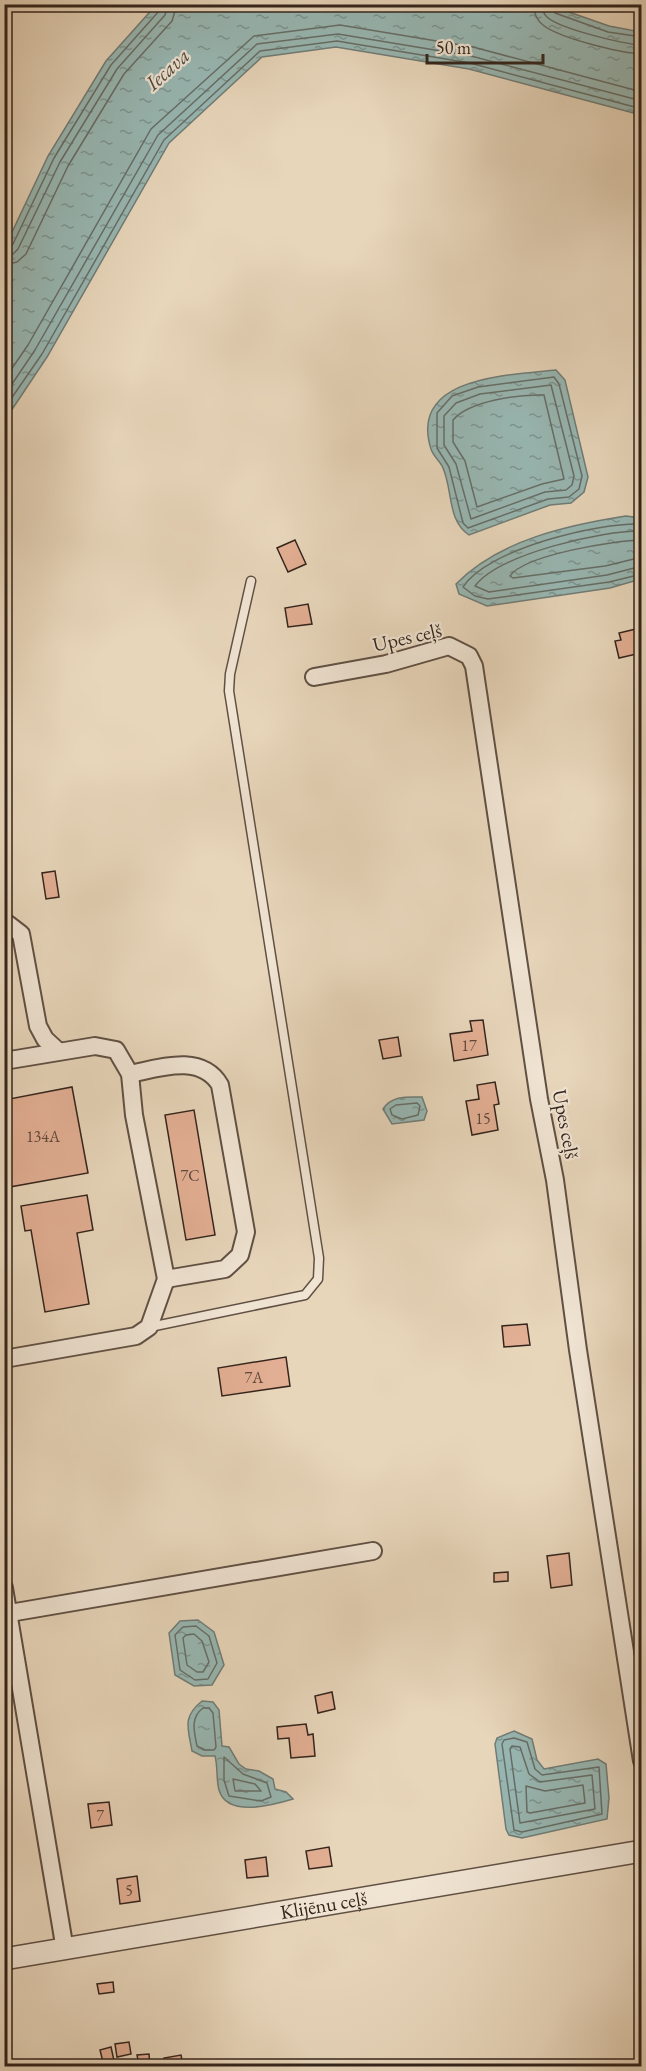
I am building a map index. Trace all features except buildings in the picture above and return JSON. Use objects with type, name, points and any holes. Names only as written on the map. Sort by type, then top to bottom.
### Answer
[{"type":"street","name":"Upes ceļš","points":[[314,677],[386,664],[449,646],[469,656],[474,666],[539,1100],[555,1180],[597,1476],[642,1761]]},
{"type":"street","points":[[4,921],[21,934],[38,1026],[45,1039],[58,1050]]},
{"type":"street","points":[[4,1060],[95,1046],[116,1050],[130,1074],[134,1115],[166,1279],[149,1327],[135,1335],[4,1359]]},
{"type":"street","points":[[130,1074],[182,1064],[199,1068],[214,1076],[220,1085],[246,1232],[240,1255],[225,1269],[166,1279]]},
{"type":"street","points":[[6,1614],[373,1551]]},
{"type":"street","points":[[4,1588],[6,1614],[64,1950]]},
{"type":"street","name":"Klijēnu ceļš","points":[[4,1959],[642,1851]]},
{"type":"lane","points":[[149,1327],[305,1295],[318,1279],[317,1246],[229,691],[230,674],[251,581]]},
{"type":"water","name":"Iecava","points":[[156,5],[549,5],[609,26],[641,32],[641,115],[469,69],[336,47],[262,57],[169,143],[47,357],[5,420],[5,247],[48,156],[106,61]]},
{"type":"water","points":[[556,370],[565,380],[588,477],[584,492],[571,503],[550,505],[469,535],[457,521],[443,468],[431,449],[428,425],[434,407],[448,393],[468,384],[514,374]]},
{"type":"water","points":[[626,516],[641,518],[641,579],[610,588],[487,606],[459,594],[456,584],[473,569],[513,546],[558,530]]},
{"type":"water","points":[[422,1097],[427,1111],[424,1120],[392,1124],[383,1109],[396,1099]]},
{"type":"water","points":[[198,1620],[214,1632],[224,1665],[212,1685],[194,1686],[175,1675],[169,1633],[180,1621]]},
{"type":"water","points":[[202,1701],[213,1702],[219,1710],[222,1746],[229,1747],[239,1764],[273,1779],[275,1789],[286,1792],[293,1799],[263,1806],[241,1807],[224,1799],[218,1786],[215,1756],[202,1756],[192,1751],[188,1729],[189,1718],[191,1712]]},
{"type":"water","points":[[514,1731],[532,1739],[537,1760],[544,1769],[598,1759],[606,1764],[609,1798],[607,1819],[522,1838],[509,1835],[506,1829],[495,1744],[497,1738]]}]
